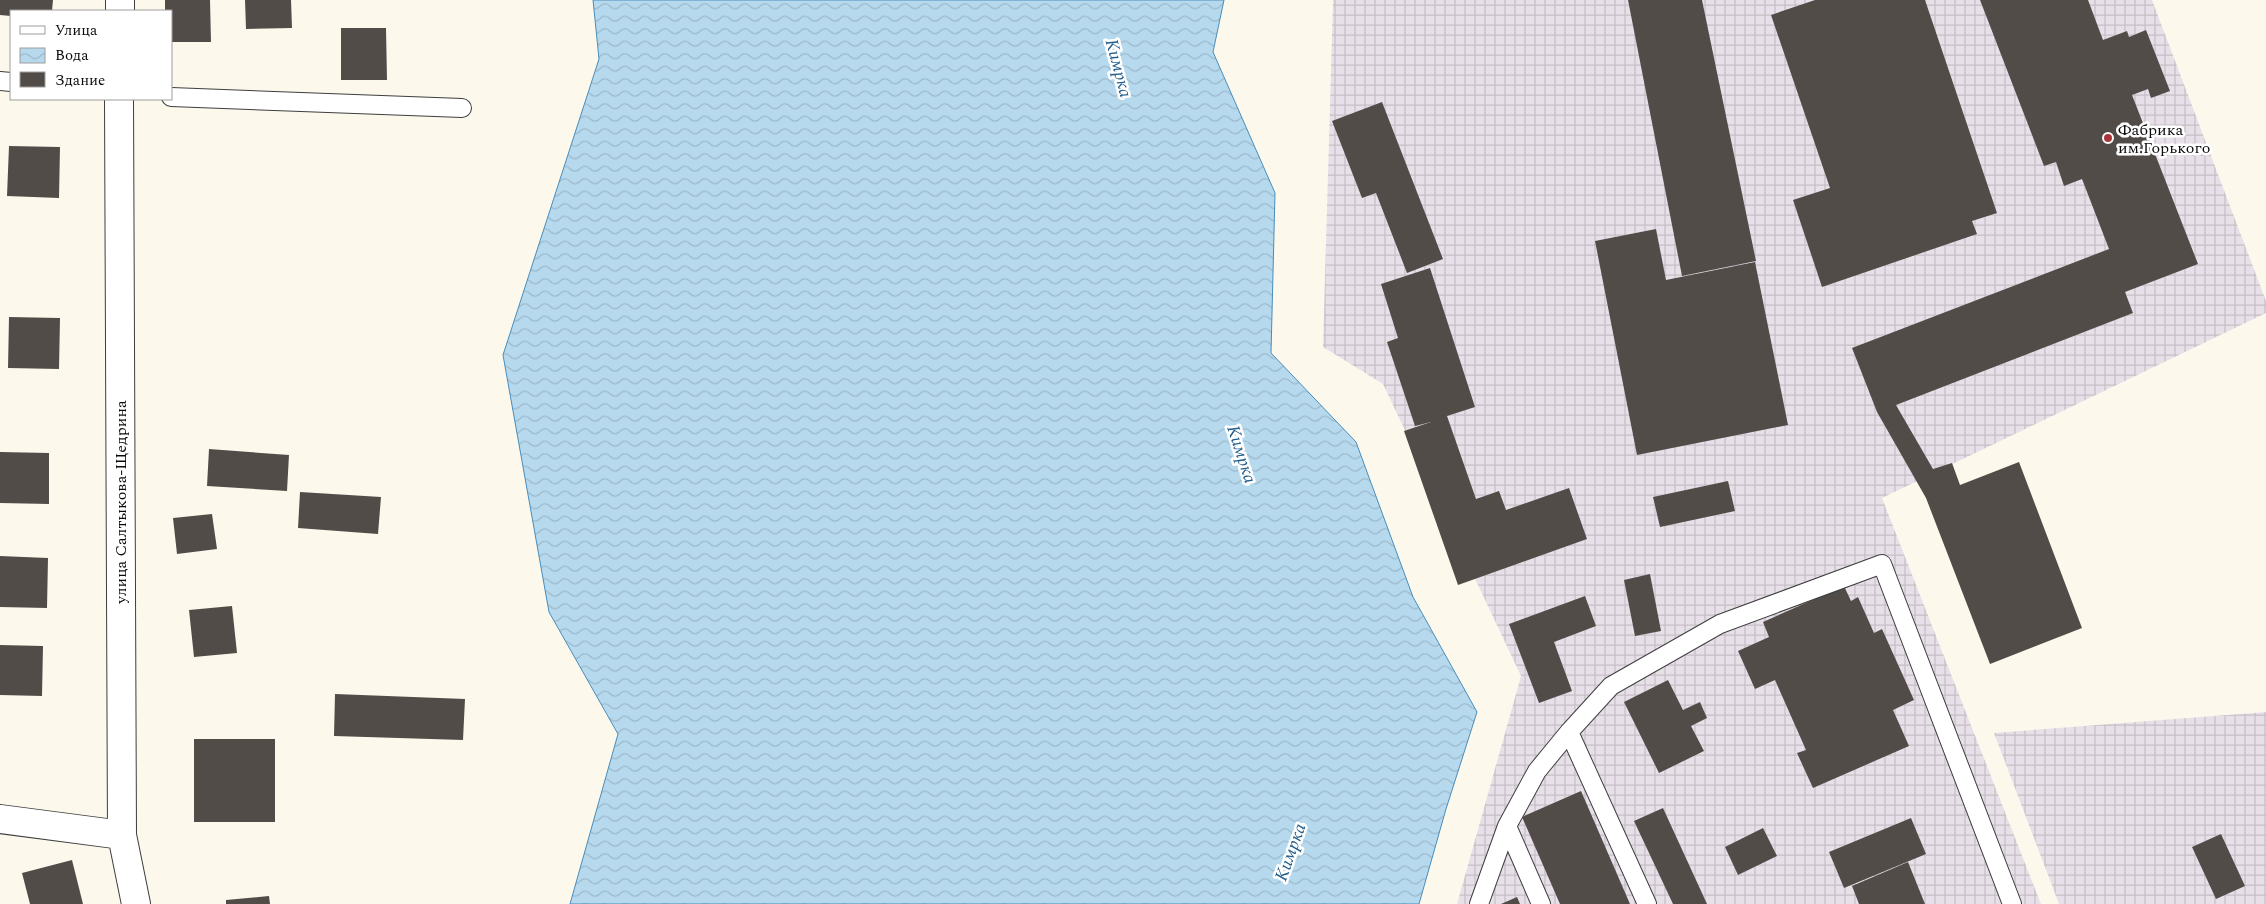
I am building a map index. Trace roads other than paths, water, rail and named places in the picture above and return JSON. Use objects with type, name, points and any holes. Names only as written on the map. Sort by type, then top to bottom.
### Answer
[{"type":"street","name":"улица Салтыкова-Щедрина","points":[[119,100],[122,835],[136,904]]},
{"type":"street","points":[[0,819],[122,835]]},
{"type":"lane","points":[[172,97],[462,108]]},
{"type":"lane","points":[[1479,904],[1507,826],[1537,771],[1611,686],[1720,624],[1882,564],[2012,904]]},
{"type":"lane","points":[[1569,732],[1647,904]]},
{"type":"lane","points":[[1507,826],[1541,904]]},
{"type":"water","name":"Кимрка","points":[[593,0],[1224,0],[1213,52],[1275,193],[1271,353],[1356,442],[1413,597],[1477,712],[1446,809],[1419,904],[570,904],[618,734],[549,612],[503,355],[599,59]]},
{"type":"place","name":"Фабрика им.Горького","points":[[2108,138]]}]
